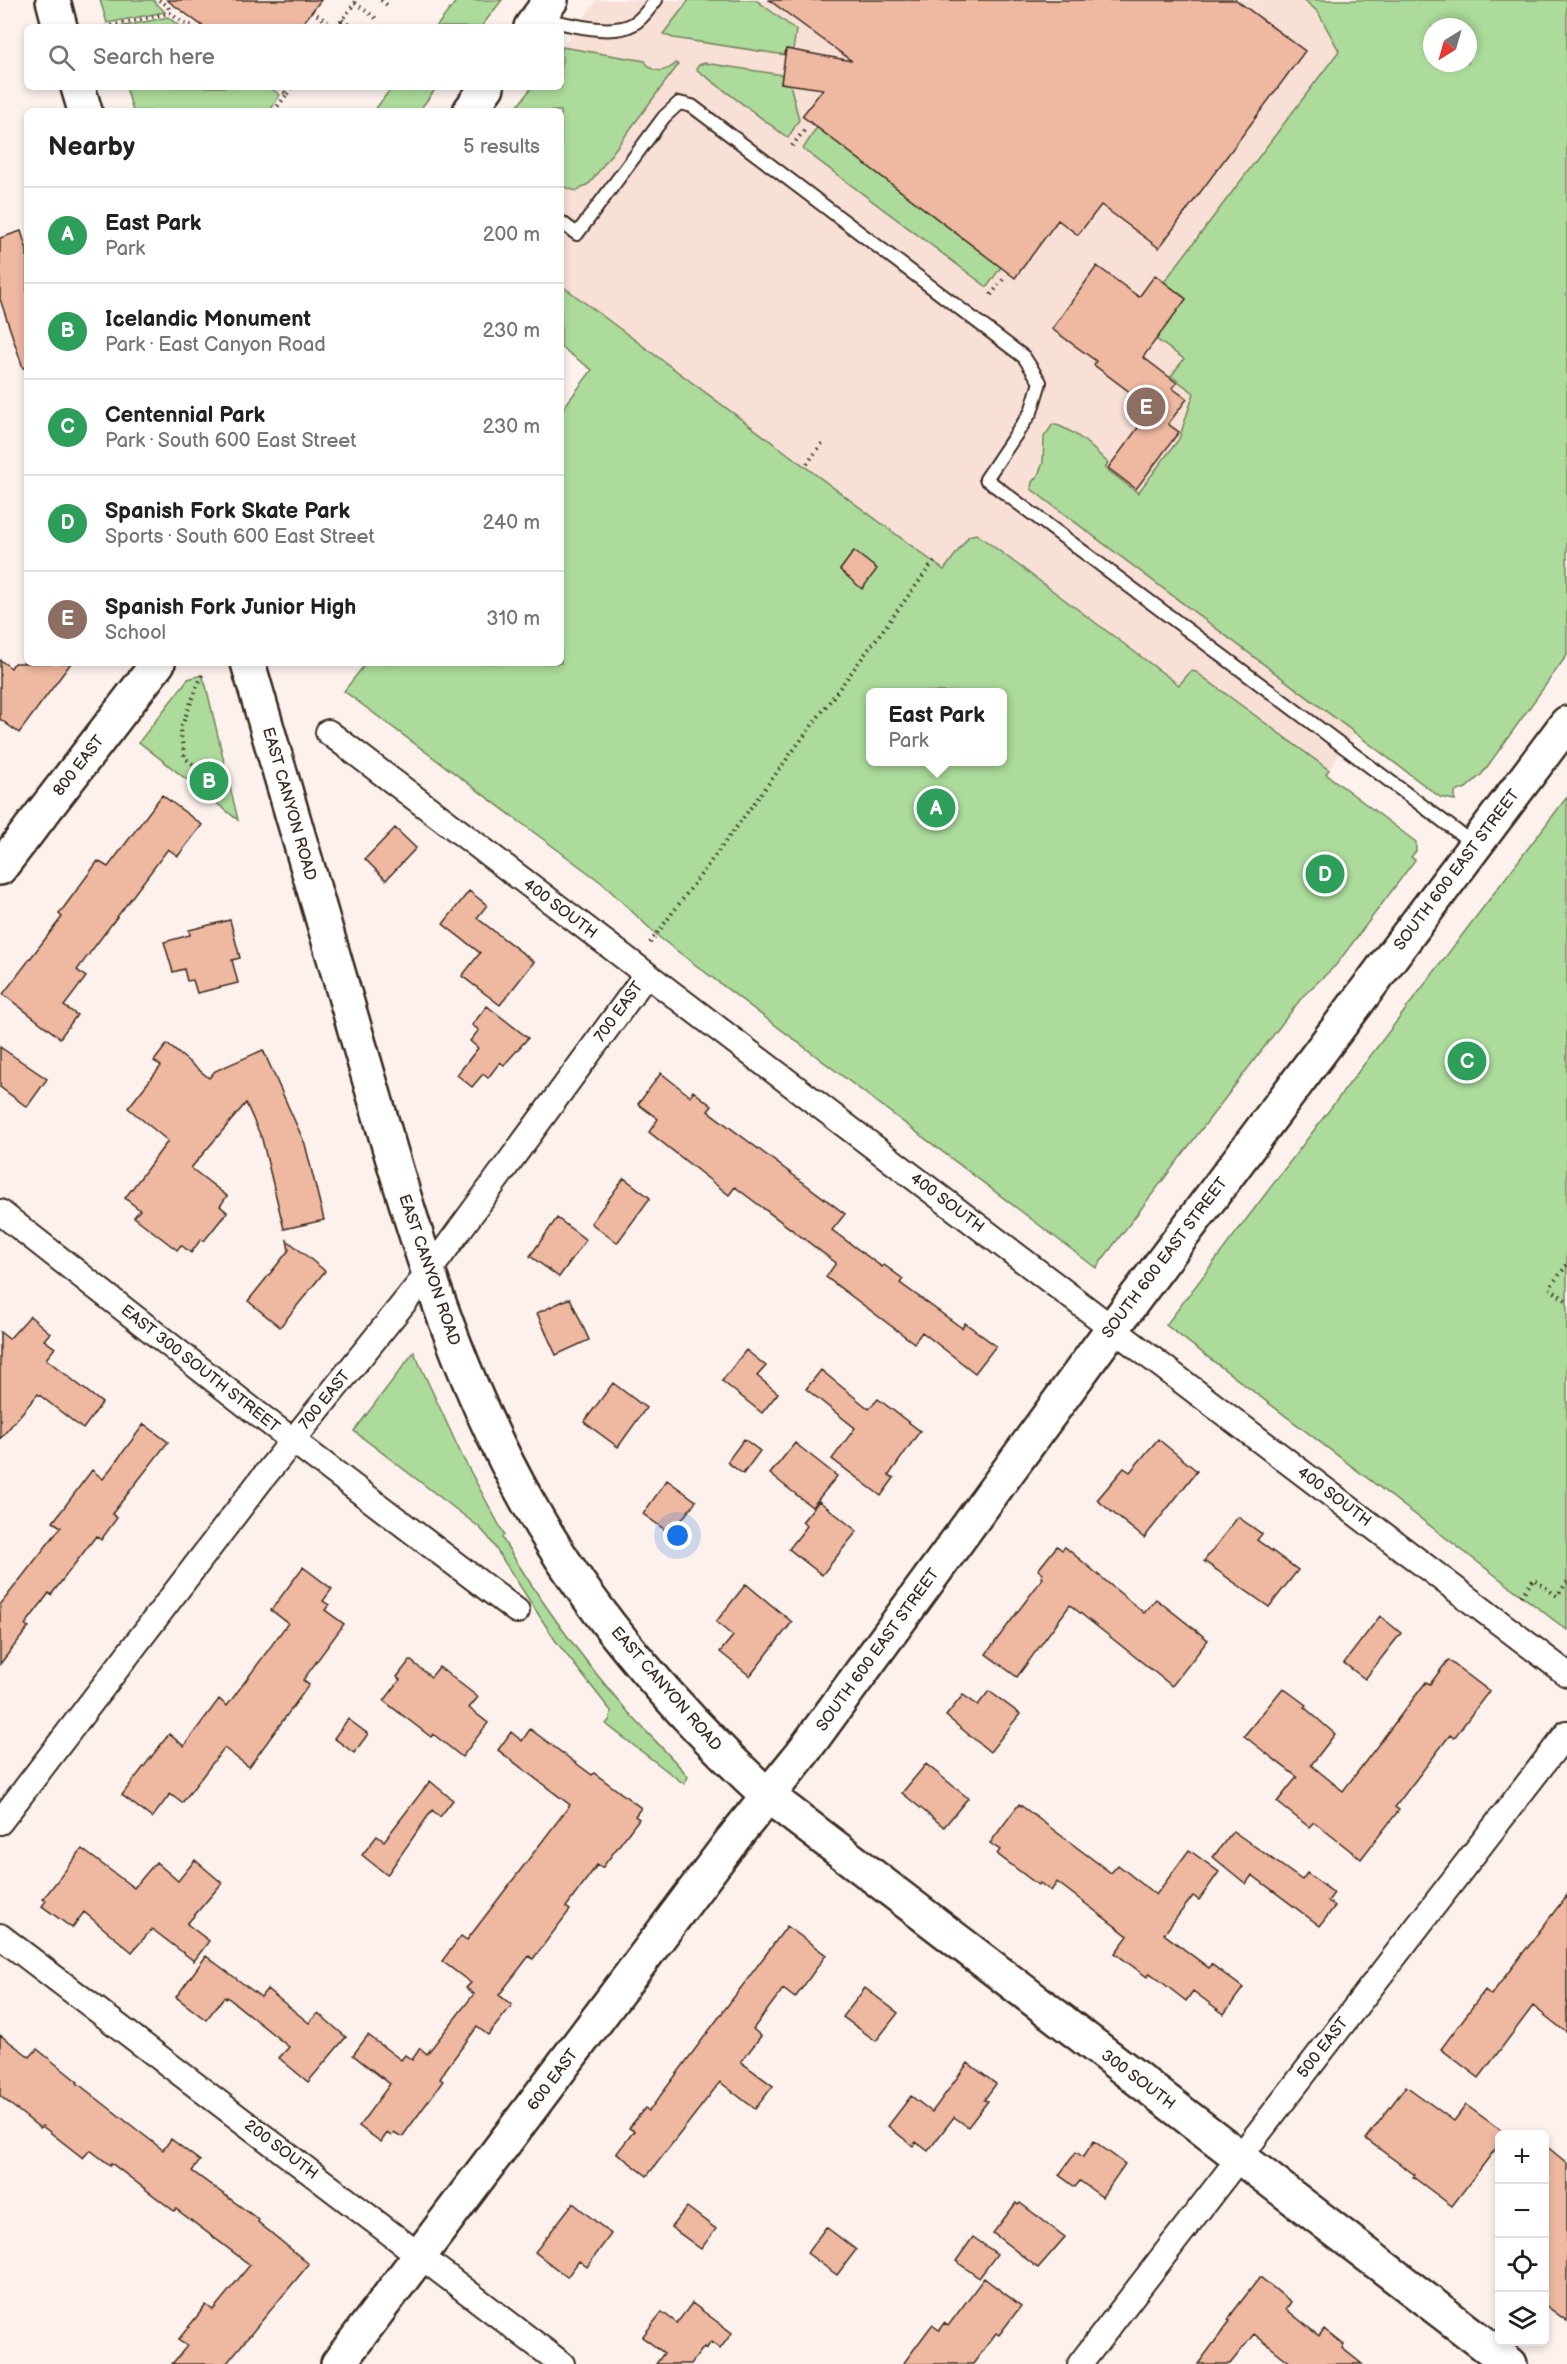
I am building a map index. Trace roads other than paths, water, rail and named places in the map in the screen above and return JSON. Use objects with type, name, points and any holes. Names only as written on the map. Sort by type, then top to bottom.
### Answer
[{"type":"street","points":[[53,0],[59,24]]},
{"type":"street","points":[[79,90],[84,108]]},
{"type":"street","points":[[472,108],[485,90]]},
{"type":"street","name":"800 EAST","points":[[0,868],[156,666]]},
{"type":"street","name":"EAST CANYON ROAD","points":[[249,666],[404,1197],[428,1273],[482,1412],[530,1507],[589,1598],[664,1693],[767,1795]]},
{"type":"street","name":"SOUTH 600 EAST STREET","points":[[767,1795],[803,1752],[1112,1329],[1567,723]]},
{"type":"street","name":"400 SOUTH","points":[[328,732],[1567,1674]]},
{"type":"street","name":"700 EAST","points":[[0,1822],[292,1440],[428,1273],[646,975]]},
{"type":"street","name":"EAST 300 SOUTH STREET","points":[[0,1212],[292,1440],[517,1611]]},
{"type":"street","name":"500 EAST","points":[[1080,2364],[1567,1733]]},
{"type":"street","name":"300 SOUTH","points":[[767,1795],[1510,2364]]},
{"type":"street","name":"600 EAST","points":[[338,2364],[767,1795]]},
{"type":"street","name":"200 SOUTH","points":[[0,1936],[562,2364]]},
{"type":"lane","points":[[540,15],[611,30],[636,23],[656,0]]},
{"type":"lane","points":[[564,224],[577,234],[664,117],[679,103],[692,106],[1024,357],[1040,382],[1031,412],[986,479],[1476,845]]},
{"type":"place","name":"Spanish Fork Junior High","points":[[1146,407]]},
{"type":"place","name":"Icelandic Monument","points":[[209,781]]},
{"type":"place","name":"East Park","points":[[936,808]]},
{"type":"place","name":"Spanish Fork Skate Park","points":[[1325,874]]},
{"type":"place","name":"Centennial Park","points":[[1467,1061]]}]
